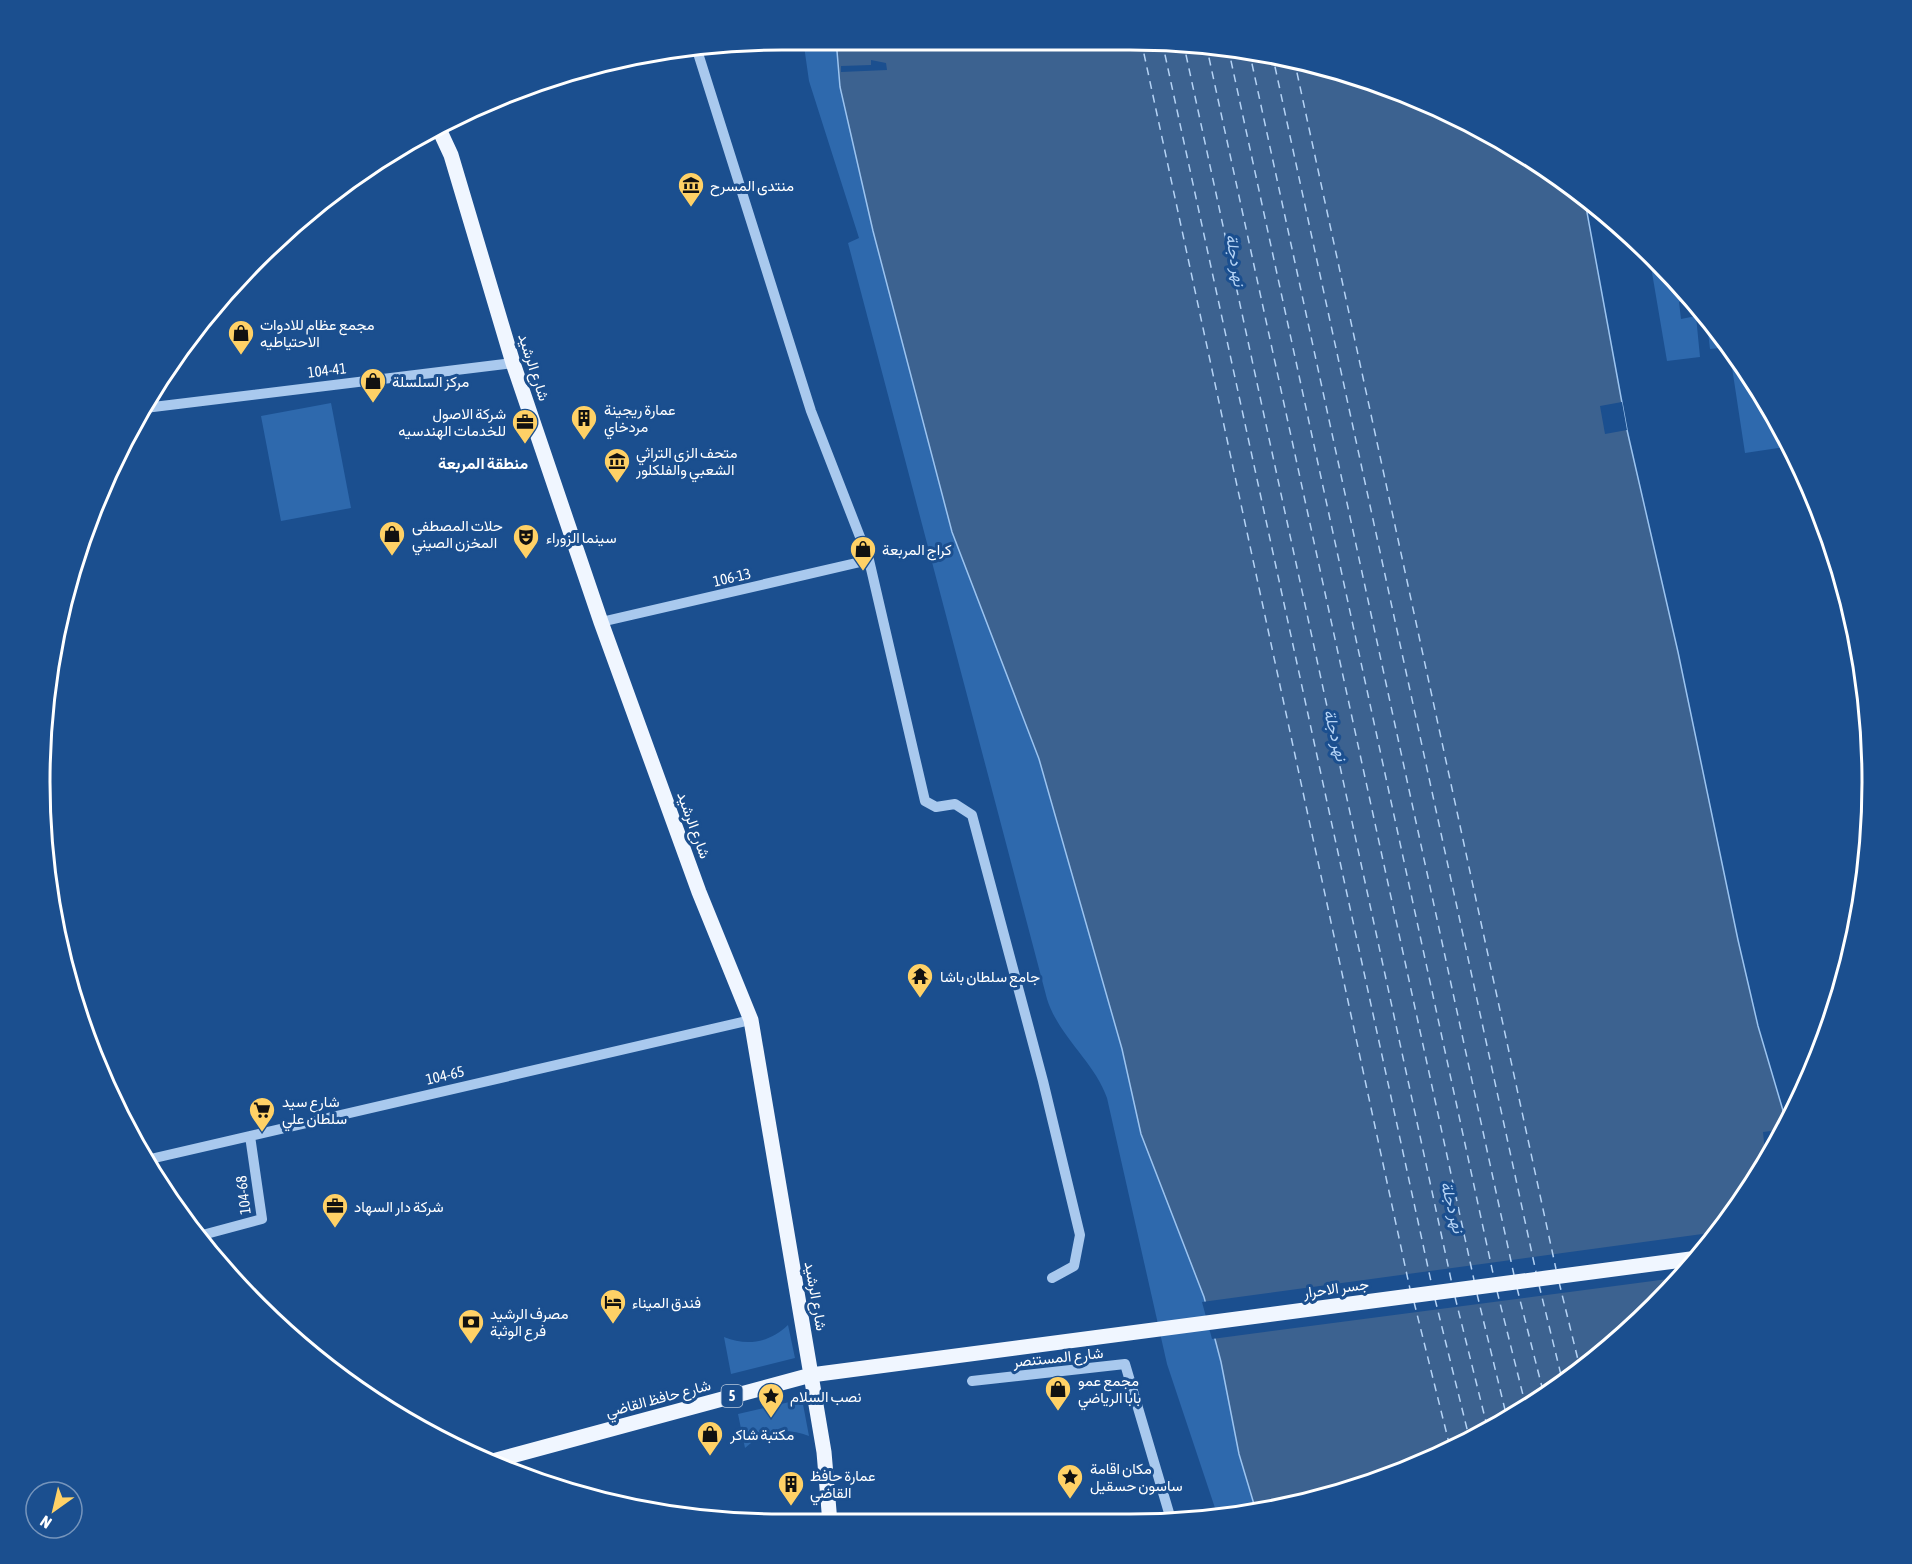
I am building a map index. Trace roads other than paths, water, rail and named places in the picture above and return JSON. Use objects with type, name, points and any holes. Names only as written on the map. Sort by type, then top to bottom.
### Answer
[{"type":"main road","name":"شارع الرشيد","points":[[448,131],[450,155]]},
{"type":"main road","name":"شارع الرشيد","points":[[441,134],[450,155],[513,363],[601,622],[699,892],[751,1020],[826,1462],[829,1514]]},
{"type":"main road","name":"جسر الاحرار","points":[[979,1351],[1685,1260]]},
{"type":"main road","name":"شارع حافظ القاضي","points":[[501,1459],[811,1375],[979,1351]]},
{"type":"street","points":[[698,55],[811,411],[868,560],[925,801],[936,807],[956,804],[972,815],[1043,1081],[1080,1235],[1074,1266],[1052,1278]]},
{"type":"street","name":"104-41","points":[[154,407],[513,363]]},
{"type":"street","name":"106-13","points":[[601,622],[868,560]]},
{"type":"street","name":"104-65","points":[[154,1158],[751,1020]]},
{"type":"street","name":"104-68","points":[[206,1234],[262,1219],[250,1136]]},
{"type":"street","name":"شارع المستنصر","points":[[972,1381],[1125,1364],[1170,1513]]},
{"type":"water","name":"نهر دجلة","points":[[837,50],[1130,50],[1178,51],[1226,56],[1320,74],[1410,105],[1496,148],[1537,173],[1586,209],[1627,430],[1678,652],[1738,940],[1758,1026],[1784,1112],[1739,1189],[1711,1228],[1681,1265],[1613,1333],[1537,1391],[1454,1439],[1410,1459],[1320,1490],[1254,1503],[1239,1454],[1221,1362],[1204,1297],[1141,1134],[1122,1049],[1039,759],[952,532],[873,231],[840,87]]},
{"type":"place","name":"منتدى المسرح","points":[[691,208]]},
{"type":"place","name":"مجمع عظام للادوات الاحتياطيه","points":[[241,356]]},
{"type":"place","name":"مركز السلسلة","points":[[373,404]]},
{"type":"place","name":"عمارة ريجينة مردخاي","points":[[584,441]]},
{"type":"place","name":"شركة الاصول للخدمات الهندسيه","points":[[525,445]]},
{"type":"place","name":"متحف الزي التراثي الشعبي والفلكلور","points":[[617,484]]},
{"type":"place","name":"حلات المصطفى المخزن الصيني","points":[[392,557]]},
{"type":"place","name":"سينما الزوراء","points":[[526,560]]},
{"type":"place","name":"كراج المربعة","points":[[863,572]]},
{"type":"place","name":"جامع سلطان باشا","points":[[920,999]]},
{"type":"place","name":"شارع سيد سلطان علي","points":[[262,1133]]},
{"type":"place","name":"شركة دار السهاد","points":[[335,1229]]},
{"type":"place","name":"فندق الميناء","points":[[613,1325]]},
{"type":"place","name":"مصرف الرشيد فرع الوثبة","points":[[471,1345]]},
{"type":"place","name":"مجمع عمو بابا الرياضي","points":[[1058,1412]]},
{"type":"place","name":"نصب السلام","points":[[771,1419]]},
{"type":"place","name":"مكتبة شاكر","points":[[710,1457]]},
{"type":"place","name":"مكان اقامة ساسون حسقيل","points":[[1070,1500]]},
{"type":"place","name":"عمارة حافظ القاضي","points":[[791,1507]]},
{"type":"district","name":"منطقة المربعة","points":[[483,463]]}]
